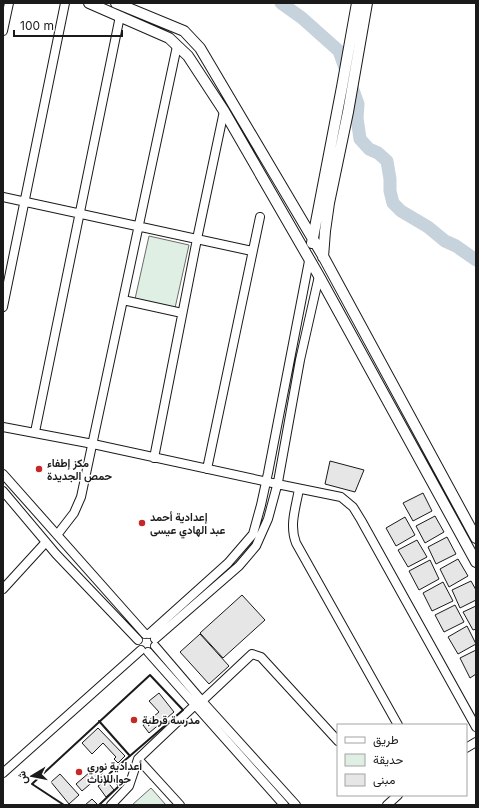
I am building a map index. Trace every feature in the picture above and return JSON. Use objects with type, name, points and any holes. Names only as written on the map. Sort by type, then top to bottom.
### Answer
[{"type":"main road","points":[[90,3],[169,38],[188,56],[224,111],[319,276],[476,562]]},
{"type":"main road","points":[[116,3],[184,31],[200,48],[323,256],[476,538]]},
{"type":"main road","points":[[309,261],[357,3]]},
{"type":"main road","points":[[319,276],[323,256],[325,231],[367,3]]},
{"type":"street","points":[[3,31],[8,3]]},
{"type":"street","points":[[3,307],[65,3]]},
{"type":"street","points":[[35,432],[120,16]]},
{"type":"street","points":[[57,535],[74,513],[81,497],[177,46]]},
{"type":"street","points":[[154,458],[182,313],[224,111]]},
{"type":"street","points":[[3,197],[252,251]]},
{"type":"street","points":[[207,469],[260,217]]},
{"type":"street","points":[[3,773],[145,651],[151,651],[151,638],[228,563],[253,534],[266,482],[309,261]]},
{"type":"street","points":[[138,640],[140,637],[151,638],[239,566],[256,546],[268,519],[277,484],[300,360],[319,276]]},
{"type":"street","points":[[123,300],[182,313]]},
{"type":"street","points":[[3,427],[93,444],[341,497],[353,506],[473,714],[476,727]]},
{"type":"street","points":[[3,474],[151,638],[198,703],[284,805]]},
{"type":"street","points":[[299,489],[292,525],[296,543],[397,724]]},
{"type":"street","points":[[3,491],[46,542],[138,640],[138,645],[198,703],[296,805]]},
{"type":"street","points":[[3,588],[46,542]]},
{"type":"street","points":[[111,805],[129,786],[138,759],[252,654],[261,657],[337,740]]},
{"type":"street","points":[[467,747],[476,742]]},
{"type":"street","points":[[138,759],[180,805]]},
{"type":"green space","points":[[149,236],[189,245],[175,308],[135,299]]},
{"type":"green space","points":[[151,788],[166,805],[132,805]]},
{"type":"building","points":[[330,461],[364,470],[355,492],[325,484]]},
{"type":"building","points":[[423,493],[432,511],[413,521],[403,503]]},
{"type":"building","points":[[435,516],[444,532],[425,543],[416,526]]},
{"type":"building","points":[[405,517],[415,535],[396,546],[386,528]]},
{"type":"building","points":[[447,537],[456,554],[436,564],[428,547]]},
{"type":"building","points":[[417,540],[427,557],[408,567],[398,550]]},
{"type":"building","points":[[458,559],[468,576],[449,587],[440,569]]},
{"type":"building","points":[[430,560],[439,579],[419,590],[409,571]]},
{"type":"building","points":[[471,581],[476,590],[476,600],[460,608],[452,590]]},
{"type":"building","points":[[443,582],[453,601],[432,611],[423,593]]},
{"type":"building","points":[[242,595],[265,620],[223,658],[200,633]]},
{"type":"building","points":[[455,605],[464,622],[444,632],[435,615]]},
{"type":"building","points":[[476,606],[476,629],[473,630],[463,612]]},
{"type":"building","points":[[467,626],[476,644],[458,654],[448,637]]},
{"type":"building","points":[[200,634],[229,666],[209,684],[180,652]]},
{"type":"building","points":[[476,650],[476,674],[470,678],[460,658]]},
{"type":"building","points":[[159,693],[174,712],[149,733],[143,725],[159,712],[149,701]]},
{"type":"building","points":[[98,728],[125,756],[118,763],[114,759],[116,757],[103,743],[92,754],[82,743]]},
{"type":"building","points":[[97,766],[103,773],[82,791],[76,784]]},
{"type":"building","points":[[60,774],[79,795],[69,804],[51,782]]},
{"type":"building","points":[[106,780],[114,790],[106,797],[98,786]]},
{"type":"building","points":[[92,799],[98,805],[85,805]]},
{"type":"waterway","points":[[281,3],[302,18],[339,51],[358,104],[357,118],[360,139],[369,149],[378,153],[387,161],[390,191],[393,203],[401,211],[428,227],[445,241],[456,246],[476,260]]},
{"type":"wall","points":[[64,805],[32,784],[150,675],[183,710],[109,774],[119,786],[99,805]]},
{"type":"wall","points":[[99,721],[130,756]]},
{"type":"place","name":"مكز إطفاء حمص الجديدة","points":[[39,469]]},
{"type":"place","name":"إعدادية أحمد عبد الهادي عيسى","points":[[142,523]]},
{"type":"place","name":"مدرسة قرطبة","points":[[134,720]]},
{"type":"place","name":"أعدادية نوري حوا للإناث","points":[[79,772]]}]
